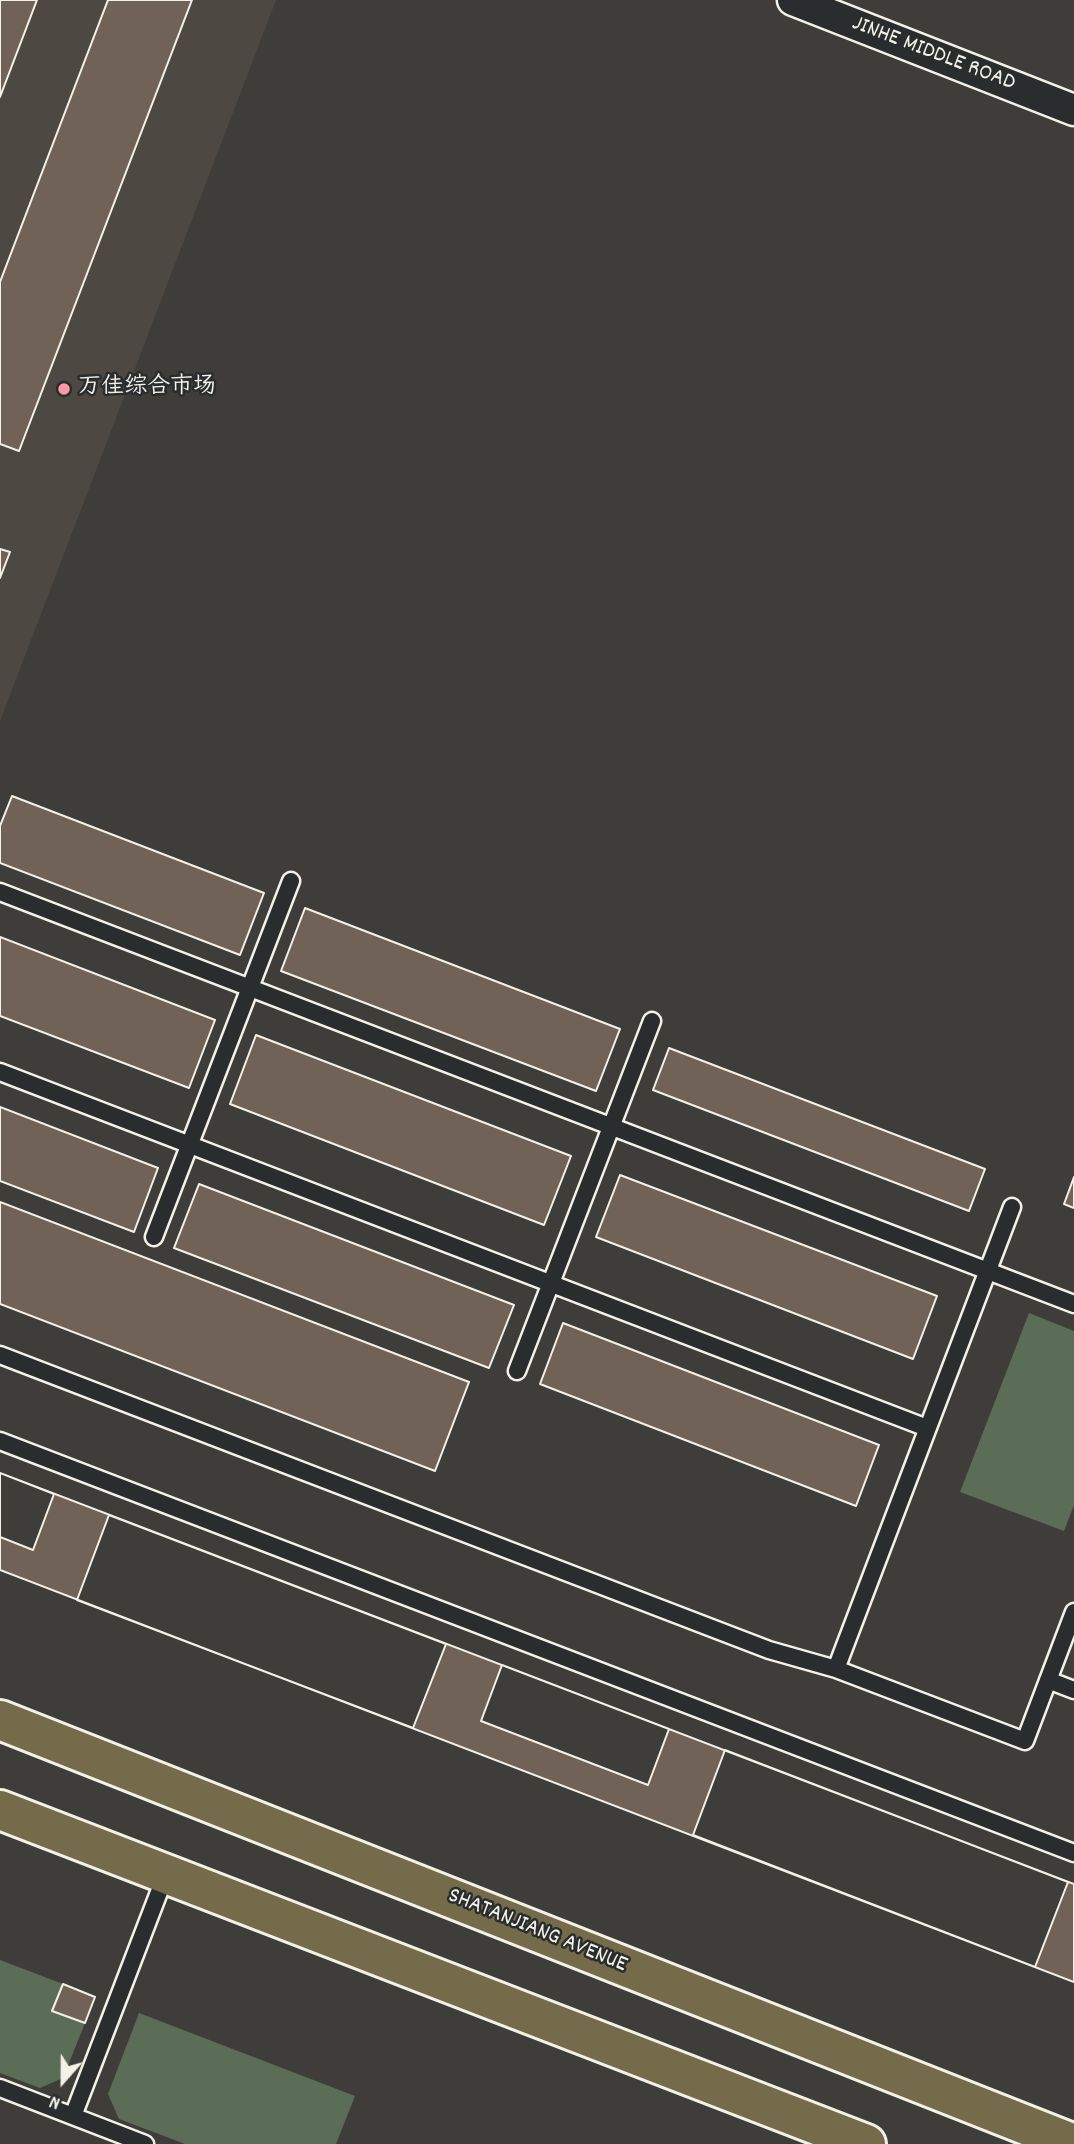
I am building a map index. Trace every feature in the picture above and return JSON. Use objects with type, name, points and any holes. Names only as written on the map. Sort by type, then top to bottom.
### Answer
[{"type":"main road","name":"SHATANJIANG AVENUE","points":[[0,1720],[1074,2144]]},
{"type":"main road","points":[[0,1810],[866,2144]]},
{"type":"street","name":"JINHE MIDDLE ROAD","points":[[793,0],[1074,110]]},
{"type":"lane","points":[[155,1237],[291,881]]},
{"type":"lane","points":[[0,892],[1074,1304]]},
{"type":"lane","points":[[517,1371],[652,1021]]},
{"type":"lane","points":[[0,1072],[927,1428]]},
{"type":"lane","points":[[835,1669],[1012,1207]]},
{"type":"lane","points":[[0,1355],[756,1645],[835,1669],[1025,1741],[1074,1612]]},
{"type":"lane","points":[[0,1441],[1074,1853]]},
{"type":"lane","points":[[1048,1680],[1074,1690]]},
{"type":"lane","points":[[73,2116],[166,1874]]},
{"type":"lane","points":[[0,2088],[145,2144]]},
{"type":"shaded area","name":"万佳综合市场","points":[[0,0],[276,0],[0,721]]},
{"type":"green space","points":[[1029,1313],[1074,1331],[1074,1505],[1064,1531],[960,1492]]},
{"type":"green space","points":[[0,1960],[63,1984],[53,2011],[85,2023],[63,2078],[40,2088],[0,2073]]},
{"type":"green space","points":[[139,2013],[355,2096],[336,2144],[185,2144],[119,2119],[108,2094]]},
{"type":"building","points":[[0,0],[37,0],[0,97]]},
{"type":"building","points":[[108,0],[192,0],[19,451],[0,444],[0,282]]},
{"type":"building","points":[[0,549],[10,552],[0,578]]},
{"type":"building","points":[[12,796],[264,893],[240,955],[0,863],[0,826]]},
{"type":"building","points":[[305,908],[620,1029],[596,1091],[281,971]]},
{"type":"building","points":[[0,937],[215,1020],[189,1088],[0,1016]]},
{"type":"building","points":[[256,1035],[571,1156],[544,1225],[230,1104]]},
{"type":"building","points":[[669,1048],[985,1169],[969,1211],[653,1090]]},
{"type":"building","points":[[0,1107],[158,1168],[134,1232],[0,1181]]},
{"type":"building","points":[[620,1175],[937,1296],[913,1359],[596,1237]]},
{"type":"building","points":[[1074,1177],[1074,1208],[1064,1204]]},
{"type":"building","points":[[199,1184],[514,1305],[489,1368],[174,1248]]},
{"type":"building","points":[[0,1202],[469,1382],[435,1471],[0,1304]]},
{"type":"building","points":[[563,1323],[879,1445],[856,1506],[540,1384]]},
{"type":"building","points":[[0,1473],[54,1494],[33,1550],[0,1537]]},
{"type":"building","points":[[0,1473],[1074,1884],[1074,1982],[0,1570]]},
{"type":"building","points":[[109,1515],[446,1644],[413,1728],[77,1600]]},
{"type":"building","points":[[502,1665],[669,1729],[648,1785],[481,1721]]},
{"type":"building","points":[[725,1750],[1068,1882],[1035,1967],[693,1835]]},
{"type":"building","points":[[63,1984],[95,1997],[85,2023],[52,2011]]},
{"type":"place","name":"万佳综合市场","points":[[64,389]]}]
